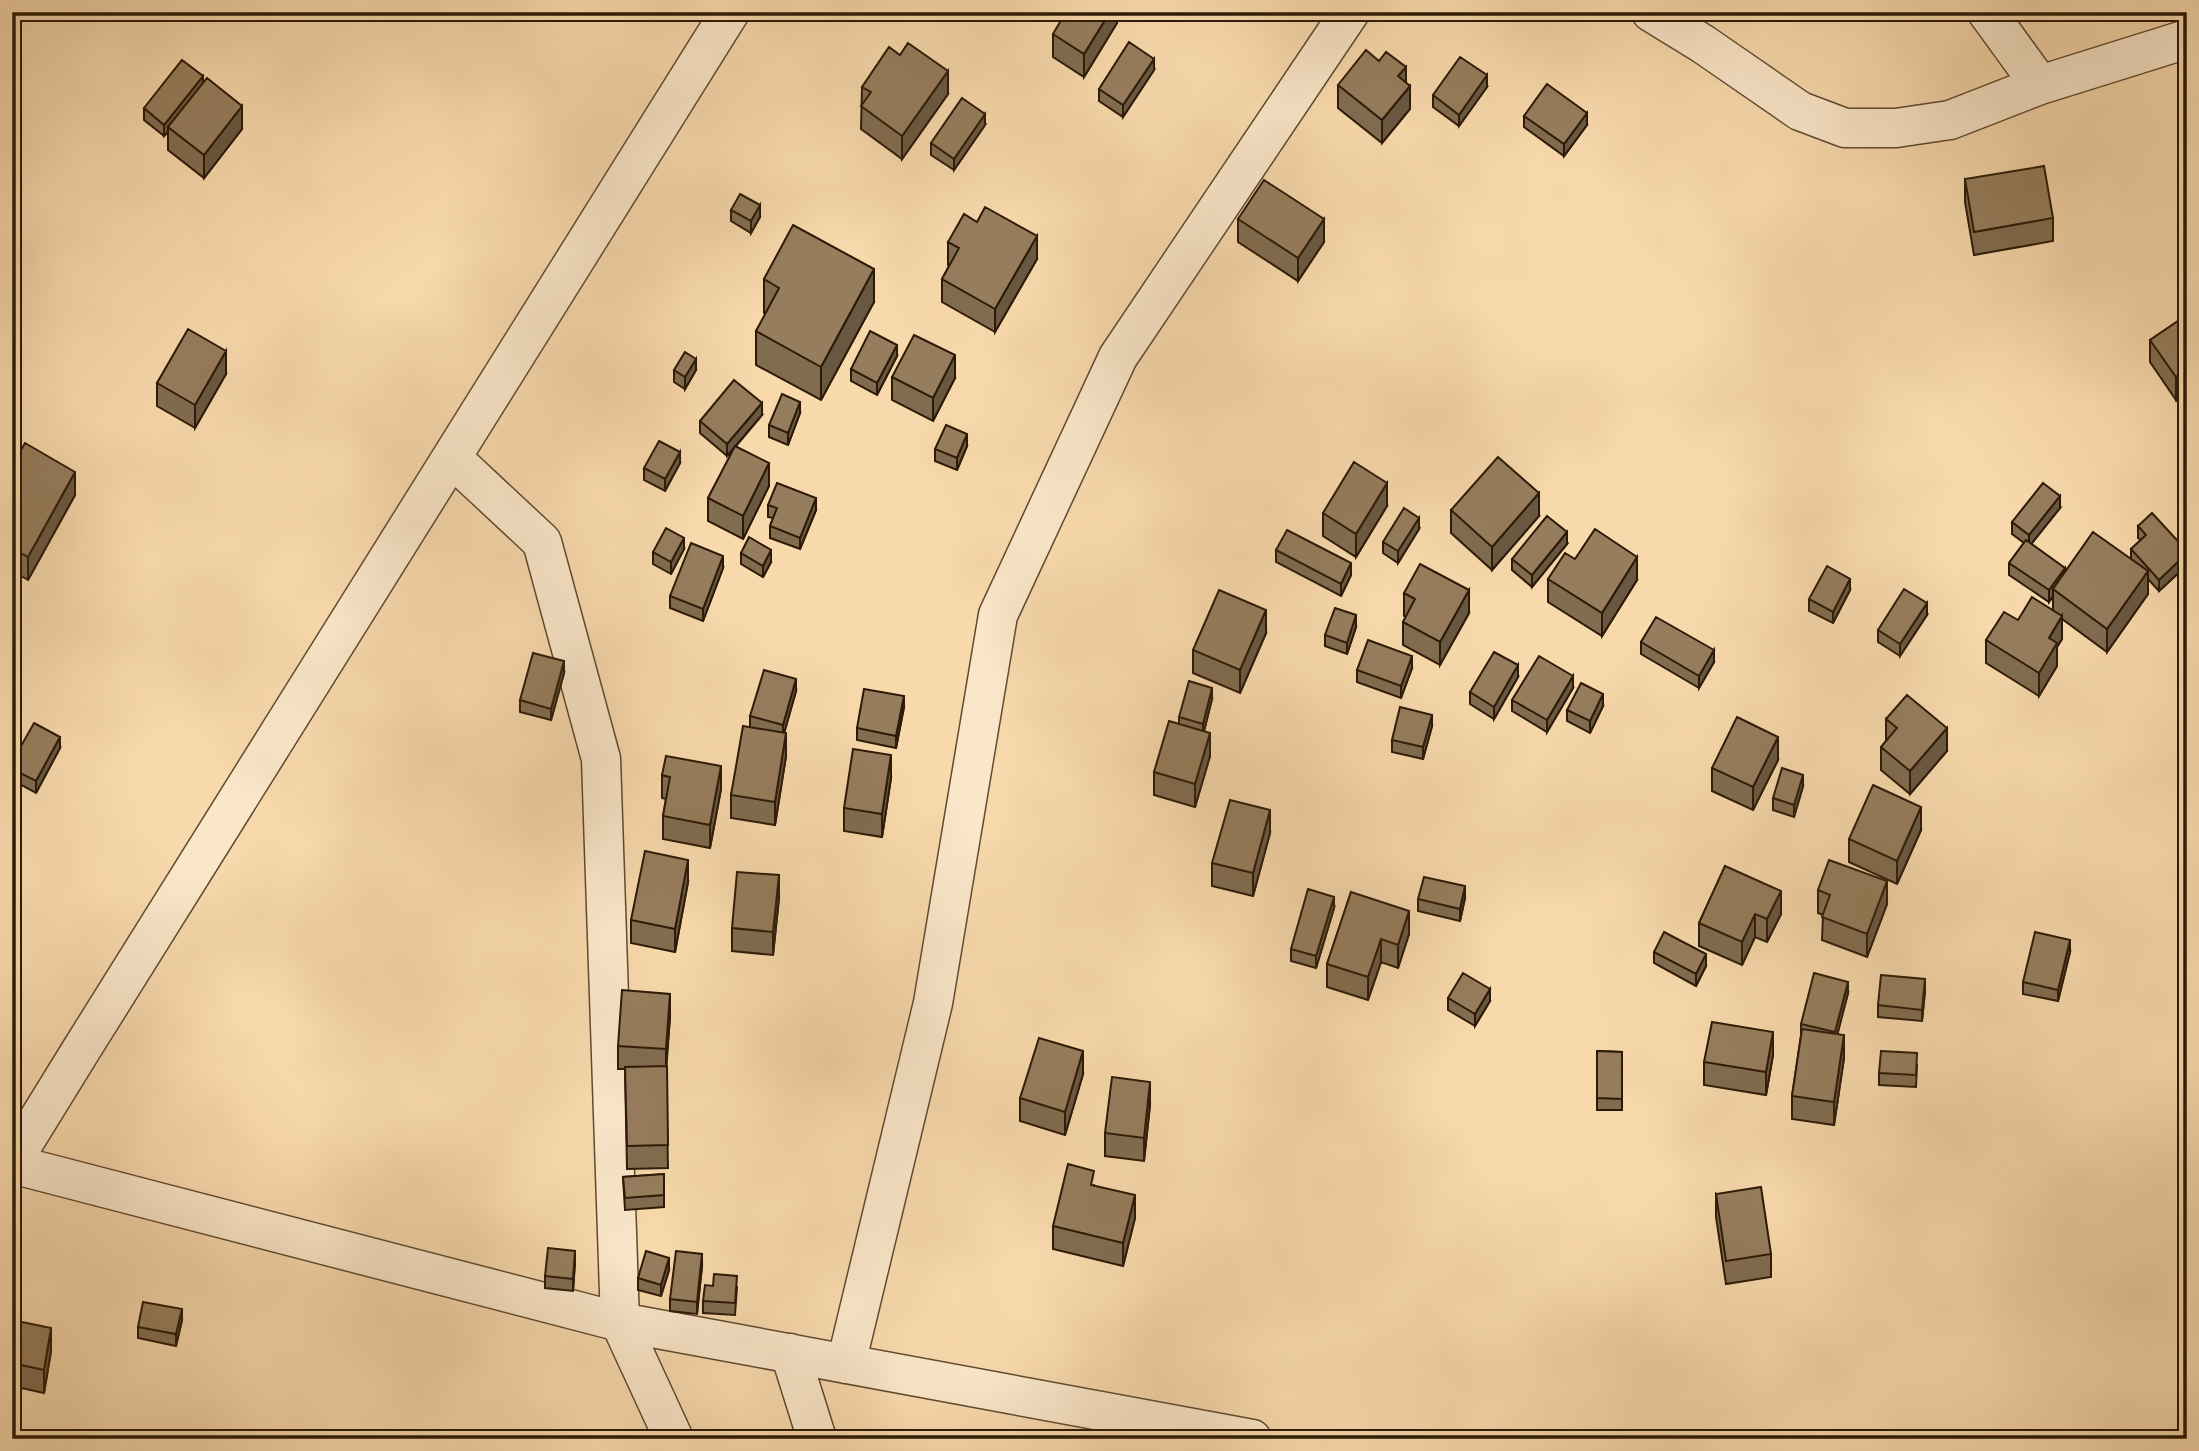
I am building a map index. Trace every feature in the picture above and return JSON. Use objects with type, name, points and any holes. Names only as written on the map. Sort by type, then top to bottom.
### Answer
[{"type":"street","points":[[730,12],[237,796],[12,1163],[620,1322],[1252,1439]]},
{"type":"street","points":[[846,1364],[933,1003],[998,615],[1118,357],[1350,12]]},
{"type":"street","points":[[1651,12],[1800,111],[1845,128],[1896,128],[1950,120],[2040,85],[2187,39]]},
{"type":"street","points":[[1987,12],[2040,85]]},
{"type":"street","points":[[452,458],[542,542],[601,759],[620,1322],[674,1439]]},
{"type":"street","points":[[790,1353],[817,1439]]},
{"type":"building","points":[[1066,12],[1110,12],[1084,54],[1053,34]]},
{"type":"building","points":[[1129,42],[1154,59],[1123,105],[1099,89]]},
{"type":"building","points":[[908,43],[948,71],[902,136],[861,106],[871,92],[862,87],[889,47],[900,55]]},
{"type":"building","points":[[1366,50],[1379,61],[1386,52],[1406,67],[1398,76],[1410,86],[1382,120],[1338,85]]},
{"type":"building","points":[[1460,57],[1487,75],[1459,115],[1433,95]]},
{"type":"building","points":[[182,60],[203,76],[164,125],[144,108]]},
{"type":"building","points":[[207,78],[242,106],[204,155],[168,127]]},
{"type":"building","points":[[1547,84],[1587,113],[1564,144],[1524,116]]},
{"type":"building","points":[[962,98],[985,114],[954,159],[931,143]]},
{"type":"building","points":[[2044,166],[2053,218],[1974,232],[1965,179]]},
{"type":"building","points":[[1264,180],[1324,219],[1298,258],[1238,219]]},
{"type":"building","points":[[740,194],[760,205],[751,221],[731,210]]},
{"type":"building","points":[[985,207],[1037,236],[995,309],[942,279],[959,248],[948,242],[964,214],[977,222]]},
{"type":"building","points":[[793,225],[874,269],[821,367],[756,331],[779,288],[764,279]]},
{"type":"building","points":[[2187,315],[2187,369],[2176,377],[2150,340]]},
{"type":"building","points":[[188,329],[226,351],[195,405],[157,383]]},
{"type":"building","points":[[870,331],[897,345],[877,383],[851,369]]},
{"type":"building","points":[[914,335],[955,355],[933,398],[892,377]]},
{"type":"building","points":[[685,352],[696,359],[685,377],[674,370]]},
{"type":"building","points":[[734,380],[762,403],[727,444],[700,421]]},
{"type":"building","points":[[782,394],[800,402],[788,433],[769,425]]},
{"type":"building","points":[[946,425],[967,434],[957,458],[935,449]]},
{"type":"building","points":[[659,441],[680,452],[665,479],[644,468]]},
{"type":"building","points":[[25,443],[75,472],[28,557],[12,548],[12,466]]},
{"type":"building","points":[[735,446],[769,463],[743,516],[708,498]]},
{"type":"building","points":[[1498,457],[1539,493],[1492,547],[1451,510]]},
{"type":"building","points":[[1354,462],[1387,483],[1356,534],[1323,513]]},
{"type":"building","points":[[777,483],[816,498],[800,538],[770,526],[777,508],[768,505]]},
{"type":"building","points":[[2043,483],[2060,496],[2029,535],[2012,522]]},
{"type":"building","points":[[1404,508],[1419,518],[1398,551],[1383,542]]},
{"type":"building","points":[[2152,513],[2187,551],[2159,580],[2131,549],[2146,535],[2138,526]]},
{"type":"building","points":[[1547,516],[1567,532],[1532,575],[1512,559]]},
{"type":"building","points":[[666,528],[684,538],[671,562],[653,552]]},
{"type":"building","points":[[1595,529],[1637,557],[1602,613],[1548,579],[1565,553],[1575,559]]},
{"type":"building","points":[[1287,530],[1351,563],[1341,584],[1276,550]]},
{"type":"building","points":[[2093,532],[2148,571],[2107,629],[2053,589]]},
{"type":"building","points":[[749,537],[771,550],[763,566],[741,553]]},
{"type":"building","points":[[2026,540],[2065,568],[2049,590],[2009,563]]},
{"type":"building","points":[[691,543],[723,556],[703,609],[670,596]]},
{"type":"building","points":[[1420,564],[1469,590],[1440,642],[1403,622],[1415,599],[1404,593]]},
{"type":"building","points":[[1827,566],[1850,579],[1833,612],[1809,599]]},
{"type":"building","points":[[1904,589],[1927,603],[1900,644],[1878,630]]},
{"type":"building","points":[[1219,590],[1266,610],[1240,670],[1193,650]]},
{"type":"building","points":[[2032,597],[2062,616],[2049,638],[2057,643],[2039,673],[1986,640],[2004,612],[2018,620]]},
{"type":"building","points":[[1335,608],[1356,615],[1347,643],[1325,635]]},
{"type":"building","points":[[1656,617],[1714,650],[1699,676],[1641,642]]},
{"type":"building","points":[[1368,640],[1412,656],[1401,686],[1357,670]]},
{"type":"building","points":[[1494,652],[1518,665],[1494,707],[1470,692]]},
{"type":"building","points":[[533,653],[564,661],[551,709],[520,700]]},
{"type":"building","points":[[1539,656],[1573,676],[1547,720],[1512,700]]},
{"type":"building","points":[[764,670],[796,679],[783,725],[750,716]]},
{"type":"building","points":[[1189,681],[1212,688],[1203,724],[1179,717]]},
{"type":"building","points":[[1581,683],[1603,694],[1590,721],[1567,710]]},
{"type":"building","points":[[864,689],[904,696],[896,736],[857,728]]},
{"type":"building","points":[[1907,695],[1947,728],[1910,771],[1881,747],[1897,728],[1886,719]]},
{"type":"building","points":[[12,702],[19,706],[12,718]]},
{"type":"building","points":[[1400,707],[1432,715],[1423,747],[1392,740]]},
{"type":"building","points":[[1737,717],[1778,737],[1753,787],[1712,768]]},
{"type":"building","points":[[1169,721],[1210,733],[1195,784],[1154,772]]},
{"type":"building","points":[[34,723],[60,737],[36,781],[12,769],[12,762]]},
{"type":"building","points":[[743,726],[786,733],[775,802],[731,795]]},
{"type":"building","points":[[853,749],[891,755],[882,814],[844,808]]},
{"type":"building","points":[[666,756],[721,766],[710,825],[663,816],[670,777],[662,775]]},
{"type":"building","points":[[1782,768],[1803,775],[1794,805],[1773,798]]},
{"type":"building","points":[[1873,785],[1921,807],[1897,861],[1849,839]]},
{"type":"building","points":[[1230,800],[1270,810],[1253,873],[1212,863]]},
{"type":"building","points":[[645,851],[688,860],[675,929],[631,920]]},
{"type":"building","points":[[1829,860],[1887,881],[1867,934],[1822,917],[1830,895],[1818,890]]},
{"type":"building","points":[[1725,866],[1781,891],[1767,919],[1755,914],[1742,942],[1699,923]]},
{"type":"building","points":[[737,872],[779,875],[773,932],[732,928]]},
{"type":"building","points":[[1424,877],[1465,886],[1460,909],[1418,899]]},
{"type":"building","points":[[1308,889],[1334,897],[1316,956],[1291,949]]},
{"type":"building","points":[[1351,892],[1409,911],[1398,945],[1381,939],[1368,977],[1327,964]]},
{"type":"building","points":[[1664,932],[1706,954],[1696,974],[1654,952]]},
{"type":"building","points":[[2035,932],[2070,940],[2058,990],[2023,982]]},
{"type":"building","points":[[1463,973],[1490,989],[1475,1014],[1448,998]]},
{"type":"building","points":[[1814,973],[1848,982],[1835,1032],[1801,1024]]},
{"type":"building","points":[[1881,975],[1925,979],[1922,1010],[1878,1005]]},
{"type":"building","points":[[622,990],[670,994],[666,1049],[618,1046]]},
{"type":"building","points":[[1712,1022],[1773,1032],[1766,1072],[1704,1062]]},
{"type":"building","points":[[1802,1029],[1844,1035],[1834,1102],[1792,1096]]},
{"type":"building","points":[[1039,1038],[1083,1051],[1065,1112],[1020,1098]]},
{"type":"building","points":[[1597,1051],[1622,1052],[1622,1099],[1597,1098]]},
{"type":"building","points":[[1881,1051],[1917,1053],[1916,1075],[1879,1073]]},
{"type":"building","points":[[667,1066],[668,1145],[627,1146],[625,1067]]},
{"type":"building","points":[[1112,1077],[1150,1082],[1144,1138],[1105,1133]]},
{"type":"building","points":[[1068,1164],[1094,1171],[1091,1185],[1135,1195],[1123,1243],[1053,1226]]},
{"type":"building","points":[[664,1174],[664,1195],[625,1198],[623,1177]]},
{"type":"building","points":[[1761,1187],[1771,1254],[1726,1261],[1716,1194]]},
{"type":"building","points":[[548,1248],[575,1251],[573,1279],[545,1276]]},
{"type":"building","points":[[646,1251],[669,1258],[661,1285],[638,1278]]},
{"type":"building","points":[[676,1251],[702,1254],[697,1302],[670,1299]]},
{"type":"building","points":[[714,1274],[737,1276],[735,1303],[703,1301],[705,1285],[713,1286]]},
{"type":"building","points":[[143,1302],[182,1309],[176,1334],[138,1327]]},
{"type":"building","points":[[12,1320],[51,1328],[44,1370],[12,1363]]}]
